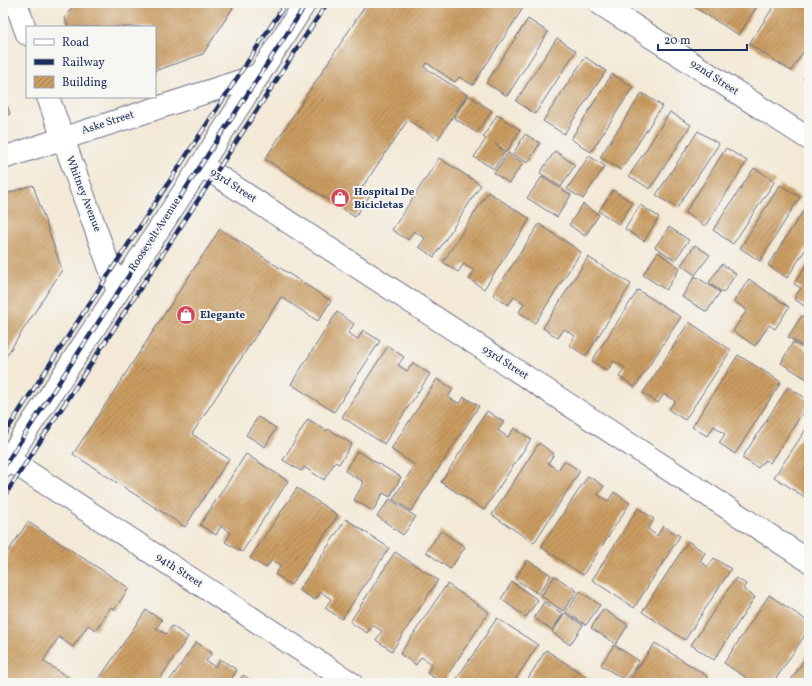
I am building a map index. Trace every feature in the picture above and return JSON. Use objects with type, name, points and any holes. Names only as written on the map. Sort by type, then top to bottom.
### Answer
[{"type":"street","points":[[16,3],[26,31]]},
{"type":"street","name":"Roosevelt Avenue","points":[[6,463],[305,3]]},
{"type":"street","name":"92nd Street","points":[[599,3],[809,139]]},
{"type":"street","name":"Aske Street","points":[[3,158],[259,75]]},
{"type":"street","name":"Whitney Avenue","points":[[48,98],[118,291]]},
{"type":"street","name":"93rd Street","points":[[201,165],[809,560]]},
{"type":"street","name":"94th Street","points":[[6,463],[351,683]]},
{"type":"building","points":[[75,3],[236,3],[203,54],[156,71],[156,26],[68,26],[65,18]]},
{"type":"building","points":[[367,3],[522,3],[525,5],[473,85],[459,77],[455,82],[427,63],[424,67],[467,95],[438,139],[408,120],[361,189],[370,195],[355,217],[265,159]]},
{"type":"building","points":[[697,3],[759,3],[739,35],[694,7]]},
{"type":"building","points":[[776,3],[809,3],[809,43],[791,71],[749,44]]},
{"type":"building","points":[[528,19],[548,32],[507,96],[486,83]]},
{"type":"building","points":[[557,38],[576,51],[535,114],[516,101]]},
{"type":"building","points":[[585,57],[606,71],[564,134],[543,121]]},
{"type":"building","points":[[809,70],[809,83],[803,79]]},
{"type":"building","points":[[612,74],[633,87],[591,152],[571,139]]},
{"type":"building","points":[[642,93],[662,106],[621,170],[600,157]]},
{"type":"building","points":[[3,94],[10,114],[3,117]]},
{"type":"building","points":[[468,95],[492,111],[477,133],[454,118]]},
{"type":"building","points":[[670,112],[691,125],[650,189],[629,176]]},
{"type":"building","points":[[497,115],[520,130],[507,152],[495,144],[505,152],[494,169],[474,157],[486,139],[483,137]]},
{"type":"building","points":[[698,131],[719,144],[677,208],[656,195]]},
{"type":"building","points":[[525,134],[540,143],[528,163],[513,154]]},
{"type":"building","points":[[726,148],[747,161],[705,226],[685,213]]},
{"type":"building","points":[[555,151],[575,165],[561,187],[540,173]]},
{"type":"building","points":[[508,153],[523,163],[509,183],[494,173]]},
{"type":"building","points":[[589,156],[605,166],[583,199],[567,189]]},
{"type":"building","points":[[439,158],[481,185],[434,257],[419,247],[425,238],[414,231],[408,240],[392,230]]},
{"type":"building","points":[[754,168],[775,181],[733,244],[713,230]]},
{"type":"building","points":[[542,177],[571,195],[557,217],[527,198]]},
{"type":"building","points":[[33,185],[62,270],[3,361],[3,195]]},
{"type":"building","points":[[780,185],[800,197],[760,261],[740,248]]},
{"type":"building","points":[[613,190],[633,203],[618,224],[599,211]]},
{"type":"building","points":[[488,192],[530,219],[484,289],[469,279],[474,271],[464,264],[458,272],[443,262]]},
{"type":"building","points":[[809,202],[809,244],[787,278],[768,265]]},
{"type":"building","points":[[583,204],[599,215],[585,236],[569,225]]},
{"type":"building","points":[[640,205],[659,217],[644,241],[625,229]]},
{"type":"building","points":[[539,224],[581,252],[535,323],[519,312],[524,303],[514,297],[508,305],[493,295]]},
{"type":"building","points":[[669,227],[689,240],[675,260],[655,247]]},
{"type":"building","points":[[220,229],[331,301],[318,321],[281,297],[192,434],[229,459],[185,527],[73,454]]},
{"type":"building","points":[[695,245],[710,255],[695,275],[681,265]]},
{"type":"building","points":[[658,252],[680,268],[666,290],[643,275]]},
{"type":"building","points":[[588,257],[631,284],[586,356],[569,345],[575,336],[564,329],[558,338],[543,328]]},
{"type":"building","points":[[809,261],[809,302],[806,307],[794,299],[801,288],[794,284]]},
{"type":"building","points":[[722,264],[736,274],[723,293],[709,283]]},
{"type":"building","points":[[695,276],[720,292],[707,312],[682,297]]},
{"type":"building","points":[[749,279],[789,307],[775,329],[769,325],[755,346],[733,331],[747,310],[734,301]]},
{"type":"building","points":[[638,290],[681,317],[635,387],[619,377],[625,368],[614,361],[607,371],[592,361]]},
{"type":"building","points":[[337,312],[354,324],[348,333],[358,339],[363,330],[380,341],[334,412],[291,384]]},
{"type":"building","points":[[802,316],[809,320],[809,337],[803,346],[788,337]]},
{"type":"building","points":[[689,322],[731,350],[685,420],[669,410],[675,401],[664,394],[658,403],[643,393]]},
{"type":"building","points":[[793,342],[809,352],[809,375],[807,379],[781,363]]},
{"type":"building","points":[[388,346],[404,357],[398,365],[407,371],[413,363],[430,374],[384,444],[342,417]]},
{"type":"building","points":[[738,355],[781,382],[735,454],[719,443],[725,434],[714,426],[707,436],[692,427]]},
{"type":"building","points":[[437,379],[453,389],[448,397],[460,404],[464,397],[479,406],[411,511],[393,499],[415,465],[391,449]]},
{"type":"building","points":[[788,387],[809,400],[809,403],[770,463],[765,460],[758,468],[742,458]]},
{"type":"building","points":[[487,411],[504,422],[498,430],[508,437],[514,428],[531,439],[484,510],[441,482]]},
{"type":"building","points":[[258,417],[276,428],[265,447],[246,435]]},
{"type":"building","points":[[308,419],[352,444],[339,464],[335,462],[324,480],[304,467],[301,471],[283,460]]},
{"type":"building","points":[[809,425],[809,500],[774,477]]},
{"type":"building","points":[[539,443],[554,454],[548,463],[552,466],[558,470],[564,461],[580,471],[534,543],[492,515]]},
{"type":"building","points":[[357,451],[401,477],[390,497],[383,493],[373,511],[354,500],[364,482],[345,471]]},
{"type":"building","points":[[246,454],[288,481],[242,552],[225,542],[231,533],[221,526],[216,535],[200,525]]},
{"type":"building","points":[[588,476],[604,486],[598,495],[608,501],[614,492],[630,503],[583,575],[541,547]]},
{"type":"building","points":[[297,488],[338,515],[291,585],[275,574],[281,566],[272,560],[266,568],[250,558]]},
{"type":"building","points":[[390,499],[416,517],[403,535],[377,516]]},
{"type":"building","points":[[638,508],[654,519],[648,529],[657,536],[663,526],[680,536],[634,608],[592,580]]},
{"type":"building","points":[[346,519],[389,548],[342,619],[325,608],[331,599],[321,592],[315,600],[299,590]]},
{"type":"building","points":[[28,522],[129,588],[114,610],[111,607],[96,630],[88,625],[73,647],[59,637],[43,661],[77,683],[3,683],[3,559]]},
{"type":"building","points":[[441,531],[465,547],[450,569],[426,552]]},
{"type":"building","points":[[688,541],[705,553],[700,561],[708,567],[714,558],[731,569],[685,640],[642,612]]},
{"type":"building","points":[[395,552],[438,580],[392,651],[376,640],[382,631],[372,625],[367,633],[350,622]]},
{"type":"building","points":[[527,560],[551,575],[539,594],[515,579]]},
{"type":"building","points":[[555,576],[577,591],[563,611],[541,596]]},
{"type":"building","points":[[736,578],[746,584],[743,589],[755,597],[714,660],[691,645]]},
{"type":"building","points":[[512,582],[538,600],[526,617],[501,599]]},
{"type":"building","points":[[447,584],[489,612],[442,683],[427,673],[432,664],[421,657],[416,665],[400,654]]},
{"type":"building","points":[[580,591],[600,605],[586,625],[566,612]]},
{"type":"building","points":[[769,595],[809,622],[809,629],[773,683],[754,683],[724,663]]},
{"type":"building","points":[[544,602],[563,614],[552,630],[534,618]]},
{"type":"building","points":[[603,609],[628,625],[616,644],[591,628]]},
{"type":"building","points":[[146,610],[162,620],[156,628],[166,634],[172,626],[188,637],[157,683],[105,683],[99,679]]},
{"type":"building","points":[[565,613],[583,625],[570,645],[552,632]]},
{"type":"building","points":[[497,618],[538,645],[513,683],[454,683]]},
{"type":"building","points":[[196,642],[212,653],[206,661],[215,667],[220,659],[237,670],[229,683],[168,683]]},
{"type":"building","points":[[655,643],[707,676],[706,679],[712,683],[628,682]]},
{"type":"building","points":[[614,645],[639,661],[626,681],[601,665]]},
{"type":"building","points":[[546,650],[588,678],[585,683],[525,683]]},
{"type":"building","points":[[809,652],[809,683],[789,683]]},
{"type":"building","points":[[243,675],[256,683],[238,683]]},
{"type":"railway","points":[[3,436],[286,3]]},
{"type":"railway","points":[[3,468],[307,3]]},
{"type":"railway","points":[[3,498],[327,3]]},
{"type":"place","name":"Hospital De Bicicletas","points":[[340,198]]},
{"type":"place","name":"Elegante","points":[[186,315]]}]
